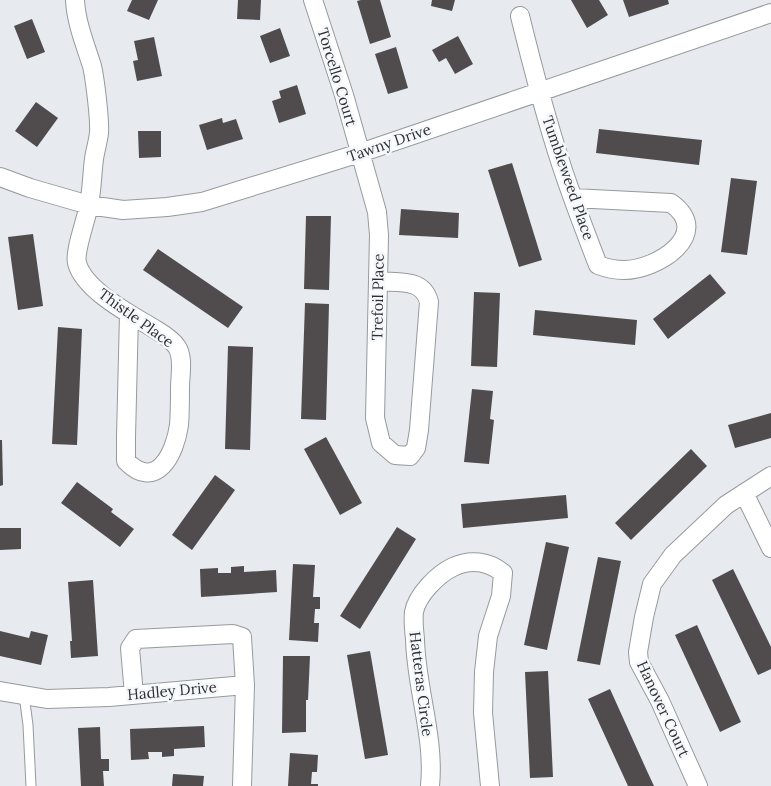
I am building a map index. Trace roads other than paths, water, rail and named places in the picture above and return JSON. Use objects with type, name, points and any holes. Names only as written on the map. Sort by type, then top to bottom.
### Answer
[{"type":"street","name":"Thistle Place","points":[[75,0],[75,12],[92,69],[99,133],[94,157],[89,205],[76,262],[81,273],[90,284],[108,301],[130,314],[172,341],[178,348],[181,362],[179,425],[173,450],[163,465],[153,473],[135,470],[126,460],[130,314]]},
{"type":"street","name":"Torcello Court","points":[[313,0],[344,96],[360,154]]},
{"type":"street","name":"Tawny Drive","points":[[0,177],[89,205],[122,210],[202,202],[360,154],[539,91],[771,13]]},
{"type":"street","name":"Tumbleweed Place","points":[[520,16],[539,91],[561,164],[573,198],[598,264],[606,268],[625,270],[644,267],[669,254],[681,243],[687,230],[684,216],[671,203],[573,198]]},
{"type":"street","name":"Trefoil Place","points":[[360,154],[377,212],[379,235],[375,418],[381,443],[395,455],[402,457],[410,456],[416,448],[424,374],[428,302],[426,293],[418,285],[378,281]]},
{"type":"street","name":"Hanover Court","points":[[698,786],[660,702],[639,662],[638,652],[644,617],[652,584],[673,555],[726,504],[771,476]]},
{"type":"street","points":[[744,493],[771,548]]},
{"type":"street","name":"Hatteras Circle","points":[[430,786],[429,742],[415,649],[414,611],[419,600],[434,580],[447,570],[462,563],[472,561],[486,564],[503,573],[501,596],[488,636],[484,672],[483,713],[490,786]]},
{"type":"street","points":[[134,695],[130,648],[136,639],[233,634],[242,637],[244,685],[242,786]]},
{"type":"street","name":"Hadley Drive","points":[[0,691],[47,699],[134,695],[244,685]]},
{"type":"lane","points":[[24,695],[28,725],[31,786]]}]
